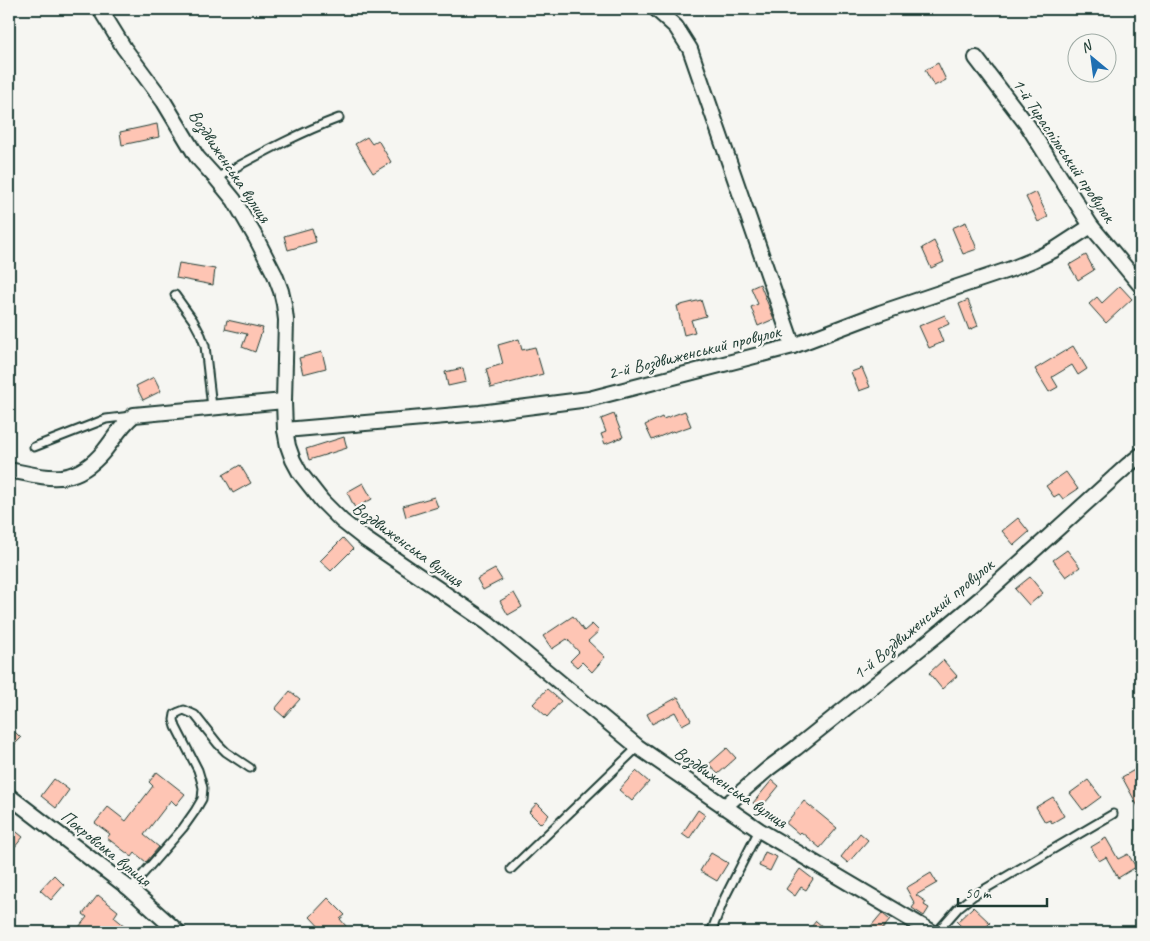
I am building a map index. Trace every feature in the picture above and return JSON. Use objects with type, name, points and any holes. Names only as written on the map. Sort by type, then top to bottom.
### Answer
[{"type":"street","name":"Воздвиженська вулиця","points":[[100,9],[124,48],[164,102],[197,157],[234,200],[275,274],[281,291],[286,320],[284,401],[285,430],[288,446],[300,473],[322,502],[342,521],[366,539],[488,623],[638,747],[759,830],[932,932]]},
{"type":"street","points":[[656,9],[676,26],[690,49],[793,346]]},
{"type":"street","name":"1-й Тираспільський провулок","points":[[976,58],[1028,126],[1091,226],[1141,286]]},
{"type":"street","name":"2-й Воздвиженський провулок","points":[[285,430],[480,412],[589,399],[793,346],[880,313],[1011,269],[1054,250],[1091,226]]},
{"type":"street","points":[[9,470],[54,478],[76,474],[94,462],[126,421],[134,416],[284,401]]},
{"type":"street","name":"1-й Воздвиженський провулок","points":[[724,807],[769,768],[981,598],[1141,455]]},
{"type":"street","name":"Покровська вулиця","points":[[9,796],[130,889],[178,932]]},
{"type":"lane","points":[[216,178],[279,144],[339,118]]},
{"type":"lane","points":[[175,295],[194,320],[201,335],[212,407]]},
{"type":"lane","points":[[34,447],[106,419],[134,416]]},
{"type":"lane","points":[[130,889],[183,828],[202,799],[203,788],[198,770],[176,727],[175,714],[184,710],[195,715],[226,752],[250,768]]},
{"type":"lane","points":[[511,869],[638,747]]},
{"type":"lane","points":[[937,932],[959,906],[973,896],[1113,814]]},
{"type":"lane","points":[[711,932],[725,897],[759,830]]},
{"type":"building","points":[[938,63],[946,80],[934,86],[925,70]]},
{"type":"building","points":[[157,124],[159,137],[122,145],[120,132]]},
{"type":"building","points":[[367,137],[372,144],[378,140],[391,162],[373,173],[355,144]]},
{"type":"building","points":[[1036,192],[1048,217],[1038,222],[1026,197]]},
{"type":"building","points":[[966,222],[977,249],[963,254],[952,228]]},
{"type":"building","points":[[312,228],[316,242],[288,250],[284,236]]},
{"type":"building","points":[[934,241],[944,262],[931,268],[922,248]]},
{"type":"building","points":[[1086,255],[1094,270],[1078,280],[1069,265]]},
{"type":"building","points":[[179,263],[215,269],[213,285],[176,278]]},
{"type":"building","points":[[760,284],[774,319],[758,326],[751,307],[758,304],[751,288]]},
{"type":"building","points":[[1120,286],[1132,299],[1106,323],[1089,304],[1097,297],[1102,303]]},
{"type":"building","points":[[701,300],[706,316],[691,320],[695,332],[684,335],[677,306]]},
{"type":"building","points":[[968,300],[978,326],[969,330],[959,304]]},
{"type":"building","points":[[945,315],[949,324],[938,329],[943,342],[929,348],[919,326]]},
{"type":"building","points":[[227,320],[263,328],[255,352],[242,347],[247,334],[225,329]]},
{"type":"building","points":[[519,339],[522,350],[535,347],[543,374],[491,388],[486,369],[503,364],[498,345]]},
{"type":"building","points":[[1073,346],[1087,369],[1078,375],[1072,365],[1052,377],[1058,387],[1049,392],[1035,369]]},
{"type":"building","points":[[322,352],[326,368],[303,374],[299,358]]},
{"type":"building","points":[[463,368],[466,382],[448,386],[445,372]]},
{"type":"building","points":[[862,368],[870,387],[859,391],[851,372]]},
{"type":"building","points":[[154,377],[161,391],[143,400],[136,386]]},
{"type":"building","points":[[685,411],[691,426],[652,440],[645,425],[662,417],[663,419]]},
{"type":"building","points":[[614,414],[623,437],[605,444],[601,434],[606,432],[601,419]]},
{"type":"building","points":[[344,437],[347,448],[309,460],[306,449]]},
{"type":"building","points":[[240,465],[251,483],[233,493],[223,475]]},
{"type":"building","points":[[1066,472],[1078,489],[1063,499],[1059,494],[1054,497],[1046,486]]},
{"type":"building","points":[[363,483],[372,499],[355,508],[347,492]]},
{"type":"building","points":[[434,497],[438,507],[406,517],[403,506]]},
{"type":"building","points":[[1018,518],[1029,532],[1014,545],[1002,531]]},
{"type":"building","points":[[343,538],[353,549],[331,571],[320,561]]},
{"type":"building","points":[[1067,550],[1080,567],[1066,577],[1053,560]]},
{"type":"building","points":[[495,569],[502,580],[483,590],[477,579]]},
{"type":"building","points":[[1030,577],[1043,593],[1029,605],[1015,589]]},
{"type":"building","points":[[514,593],[522,607],[508,615],[500,601]]},
{"type":"building","points":[[573,616],[584,631],[592,624],[599,631],[588,641],[605,657],[592,672],[582,662],[577,667],[570,661],[579,652],[567,639],[552,649],[543,636]]},
{"type":"building","points":[[943,660],[957,676],[942,689],[929,673]]},
{"type":"building","points":[[547,689],[561,701],[547,717],[533,704]]},
{"type":"building","points":[[290,691],[300,699],[284,717],[275,709]]},
{"type":"building","points":[[678,697],[691,720],[682,725],[675,712],[652,724],[647,714]]},
{"type":"building","points":[[13,730],[21,738],[9,750],[9,735]]},
{"type":"building","points":[[727,748],[736,758],[718,774],[709,764]]},
{"type":"building","points":[[1138,768],[1141,775],[1141,812],[1122,777]]},
{"type":"building","points":[[636,771],[649,782],[632,801],[619,790]]},
{"type":"building","points":[[157,772],[185,794],[176,805],[171,800],[144,835],[159,847],[146,862],[135,853],[132,857],[107,838],[110,834],[95,823],[108,807],[126,821],[153,786],[149,782]]},
{"type":"building","points":[[54,779],[69,790],[56,808],[41,796]]},
{"type":"building","points":[[772,780],[779,786],[760,809],[753,803]]},
{"type":"building","points":[[1088,780],[1101,797],[1083,810],[1070,793]]},
{"type":"building","points":[[1053,797],[1064,816],[1052,823],[1050,820],[1045,822],[1036,807]]},
{"type":"building","points":[[804,801],[837,828],[820,848],[801,832],[799,834],[786,823]]},
{"type":"building","points":[[537,803],[549,815],[541,824],[529,812]]},
{"type":"building","points":[[698,810],[705,815],[689,839],[682,834]]},
{"type":"building","points":[[13,829],[23,837],[9,854],[9,835]]},
{"type":"building","points":[[860,833],[868,840],[848,863],[841,857]]},
{"type":"building","points":[[1106,838],[1118,859],[1128,854],[1136,867],[1118,878],[1106,857],[1099,861],[1091,847]]},
{"type":"building","points":[[765,852],[777,857],[770,871],[759,866]]},
{"type":"building","points":[[711,853],[728,863],[717,881],[700,871]]},
{"type":"building","points":[[800,869],[813,879],[806,890],[801,887],[795,896],[786,889]]},
{"type":"building","points":[[931,873],[937,883],[916,895],[926,902],[924,905],[929,908],[924,916],[912,908],[915,904],[906,888]]},
{"type":"building","points":[[54,875],[64,885],[51,900],[40,890]]},
{"type":"building","points":[[98,895],[118,911],[114,917],[132,932],[75,932],[87,917],[83,914]]},
{"type":"building","points":[[328,898],[345,915],[340,919],[351,932],[324,932],[310,917]]},
{"type":"building","points":[[973,907],[990,923],[981,932],[967,932],[957,922]]},
{"type":"building","points":[[882,913],[890,920],[880,932],[866,932]]},
{"type":"building","points":[[816,921],[829,932],[807,932]]}]
